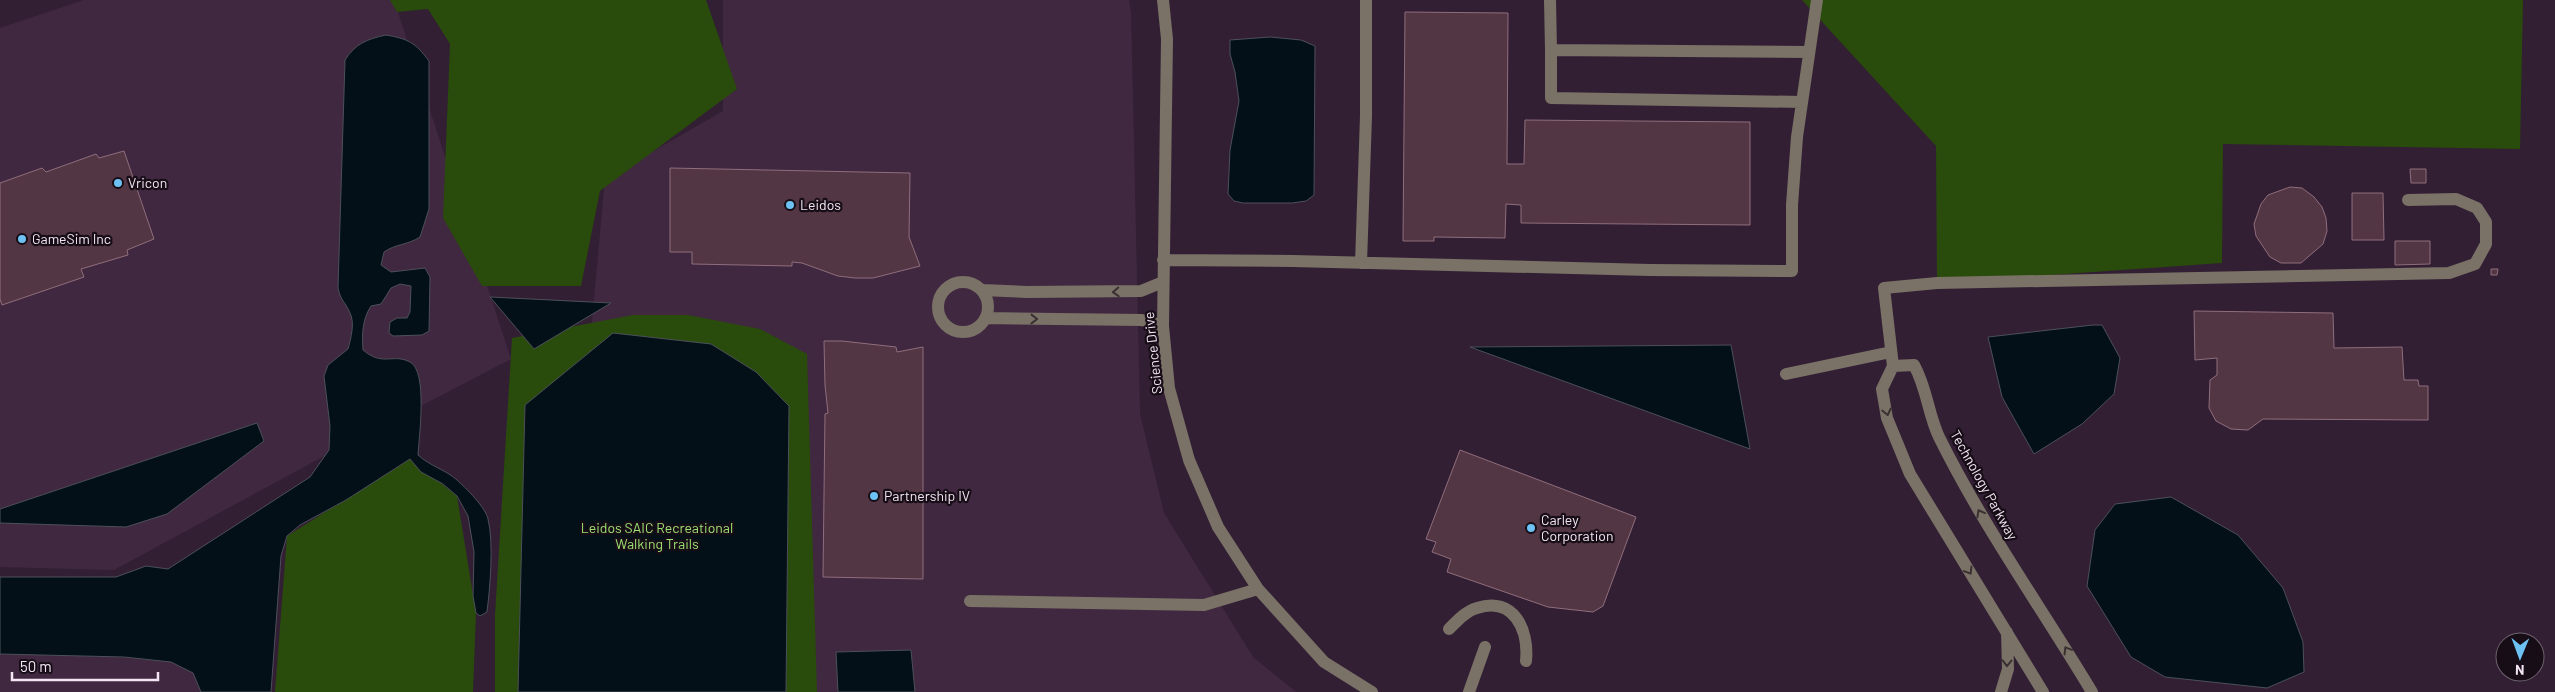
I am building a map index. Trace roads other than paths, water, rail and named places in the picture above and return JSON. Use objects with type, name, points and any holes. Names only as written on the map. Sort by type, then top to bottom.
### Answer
[{"type":"street","name":"Science Drive","points":[[1163,0],[1166,30],[1167,87],[1163,260],[1164,326],[1169,388],[1189,460],[1218,527],[1258,589],[1324,662],[1372,692]]},
{"type":"street","points":[[1361,263],[1366,116],[1366,0]]},
{"type":"street","points":[[1550,0],[1551,98],[1802,102]]},
{"type":"street","points":[[1163,260],[1650,270],[1792,270],[1792,205],[1802,102],[1817,0]]},
{"type":"street","points":[[1551,50],[1809,52]]},
{"type":"street","points":[[2043,692],[1910,474],[1887,418],[1882,389],[1893,366],[1884,288],[1937,283],[2449,273],[2475,264],[2486,244],[2486,222],[2477,208],[2456,199],[2408,200]]},
{"type":"street","points":[[982,290],[988,304],[986,318],[977,328],[963,332],[947,326],[938,312],[941,295],[953,283],[969,282],[982,290],[1027,292],[1141,291],[1163,282]]},
{"type":"street","points":[[986,318],[1142,320],[1164,326]]},
{"type":"street","points":[[1786,374],[1891,352]]},
{"type":"street","name":"Technology Parkway","points":[[1893,366],[1914,365],[1924,382],[1938,435],[1978,510],[2092,692]]},
{"type":"street","points":[[970,601],[1204,605],[1258,589]]},
{"type":"street","points":[[1449,629],[1466,614],[1477,608],[1498,606],[1513,614],[1523,628],[1528,644],[1526,661]]},
{"type":"street","points":[[2002,692],[2008,669],[2007,632]]},
{"type":"street","points":[[1469,692],[1486,647]]},
{"type":"place","name":"Vricon","points":[[118,183]]},
{"type":"place","name":"Leidos","points":[[790,205]]},
{"type":"place","name":"GameSim Inc","points":[[22,239]]},
{"type":"place","name":"Partnership IV","points":[[874,496]]},
{"type":"place","name":"Carley Corporation","points":[[1531,528]]},
{"type":"park label","name":"Leidos SAIC Recreational Walking Trails","points":[[657,536]]}]
